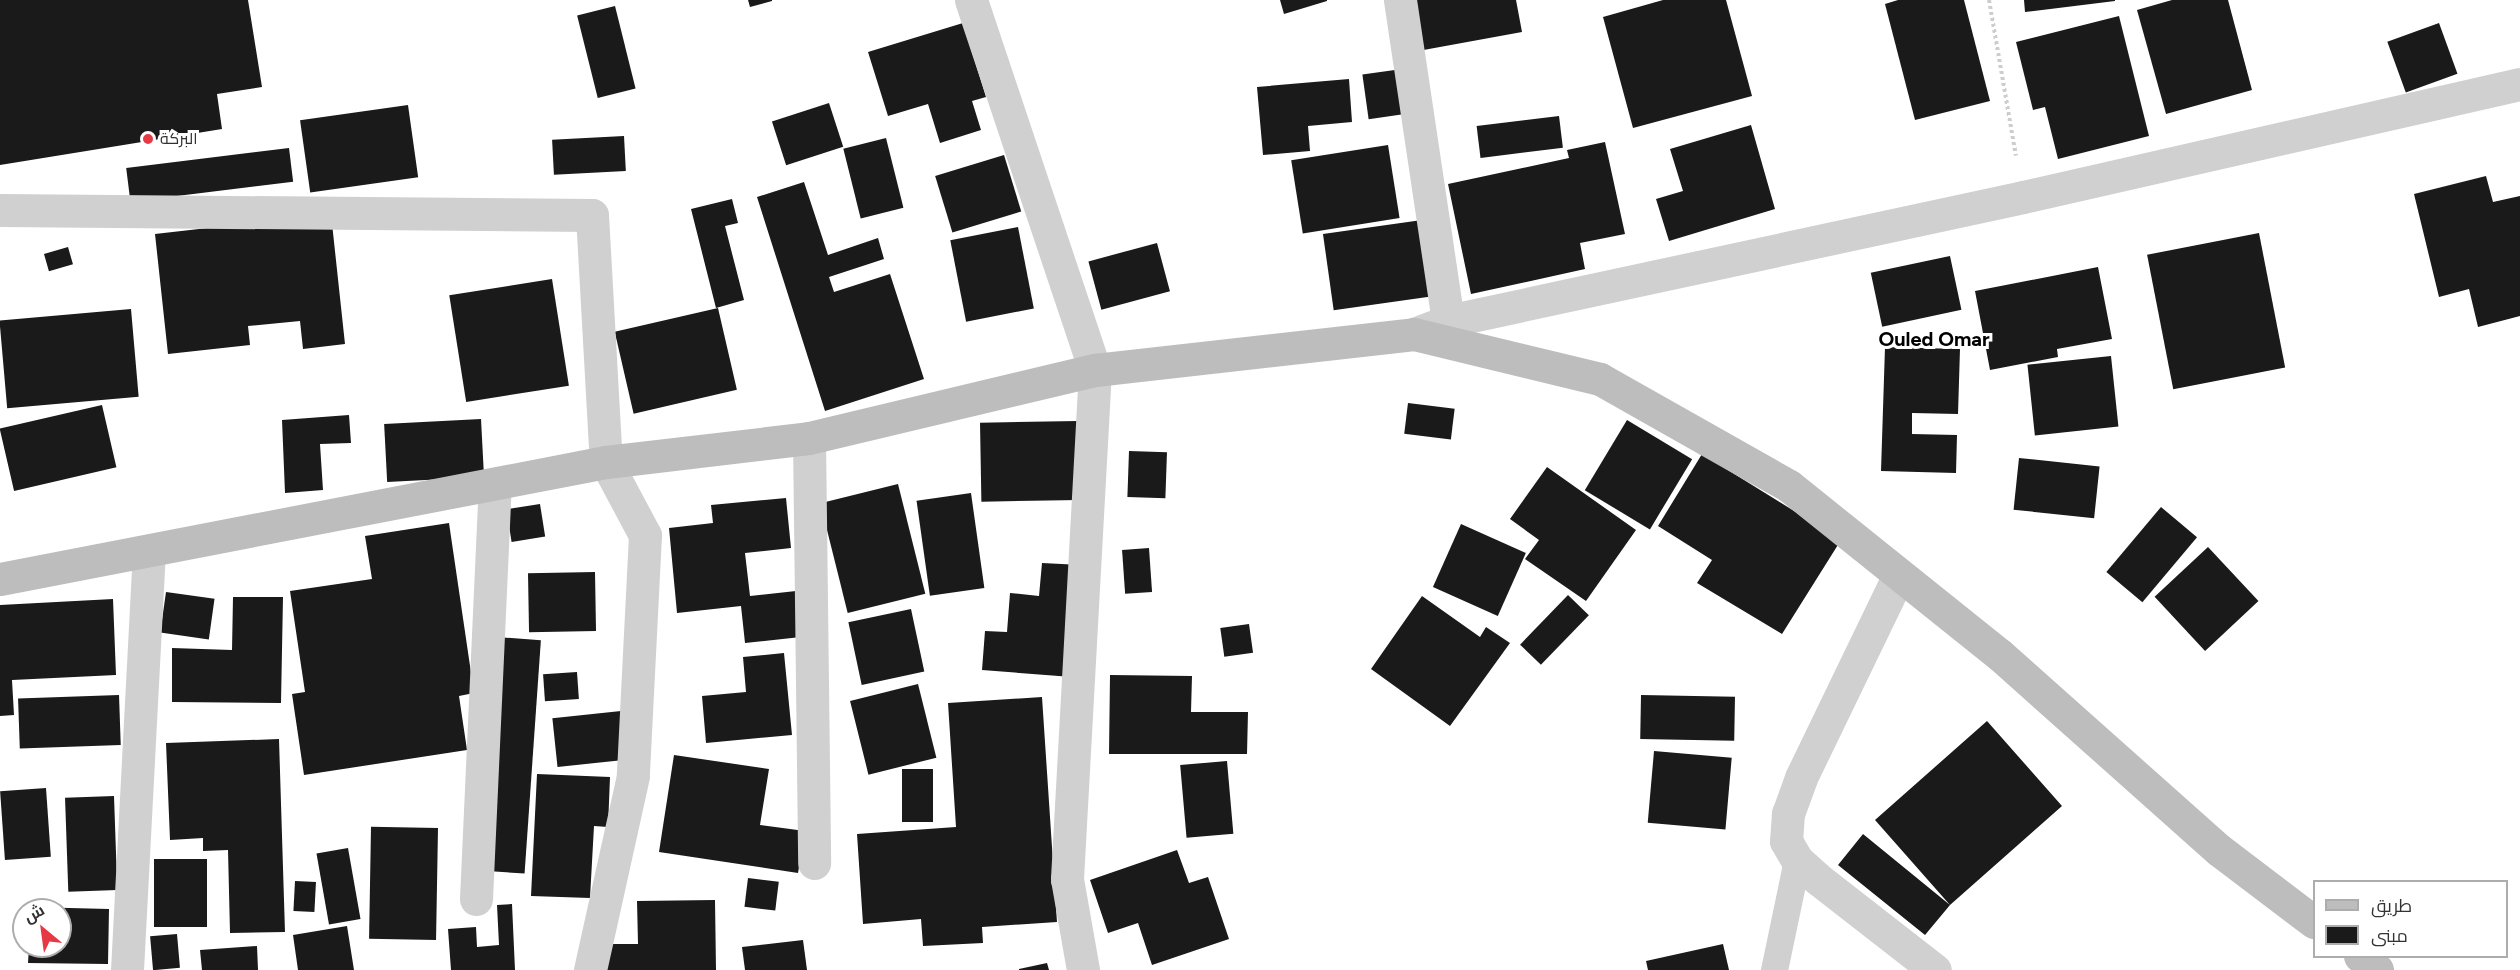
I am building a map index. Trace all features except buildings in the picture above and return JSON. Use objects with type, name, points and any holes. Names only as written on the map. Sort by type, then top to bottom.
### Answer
[{"type":"main road","points":[[0,579],[606,462],[809,438],[1095,370],[1414,334],[1600,378],[1789,486],[1898,577],[2001,656],[2219,849],[2313,921]]},
{"type":"main road","points":[[2361,958],[2377,970]]},
{"type":"street","points":[[971,0],[1095,370],[1067,879],[1083,970]]},
{"type":"street","points":[[1400,0],[1448,321]]},
{"type":"street","points":[[1414,334],[1448,321],[2023,197],[2520,84]]},
{"type":"street","points":[[0,210],[592,215],[606,462],[645,535],[633,776],[590,970]]},
{"type":"street","points":[[809,438],[814,863]]},
{"type":"street","points":[[477,899],[495,484]]},
{"type":"street","points":[[127,970],[148,550]]},
{"type":"street","points":[[1898,577],[1788,813],[1786,841],[1797,860],[1935,970]]},
{"type":"lane","points":[[1774,970],[1797,860]]},
{"type":"path","points":[[1989,0],[2023,197]]},
{"type":"place","name":"البركة","points":[[148,139]]},
{"type":"district","name":"Ouled Omar","points":[[1934,339]]}]
